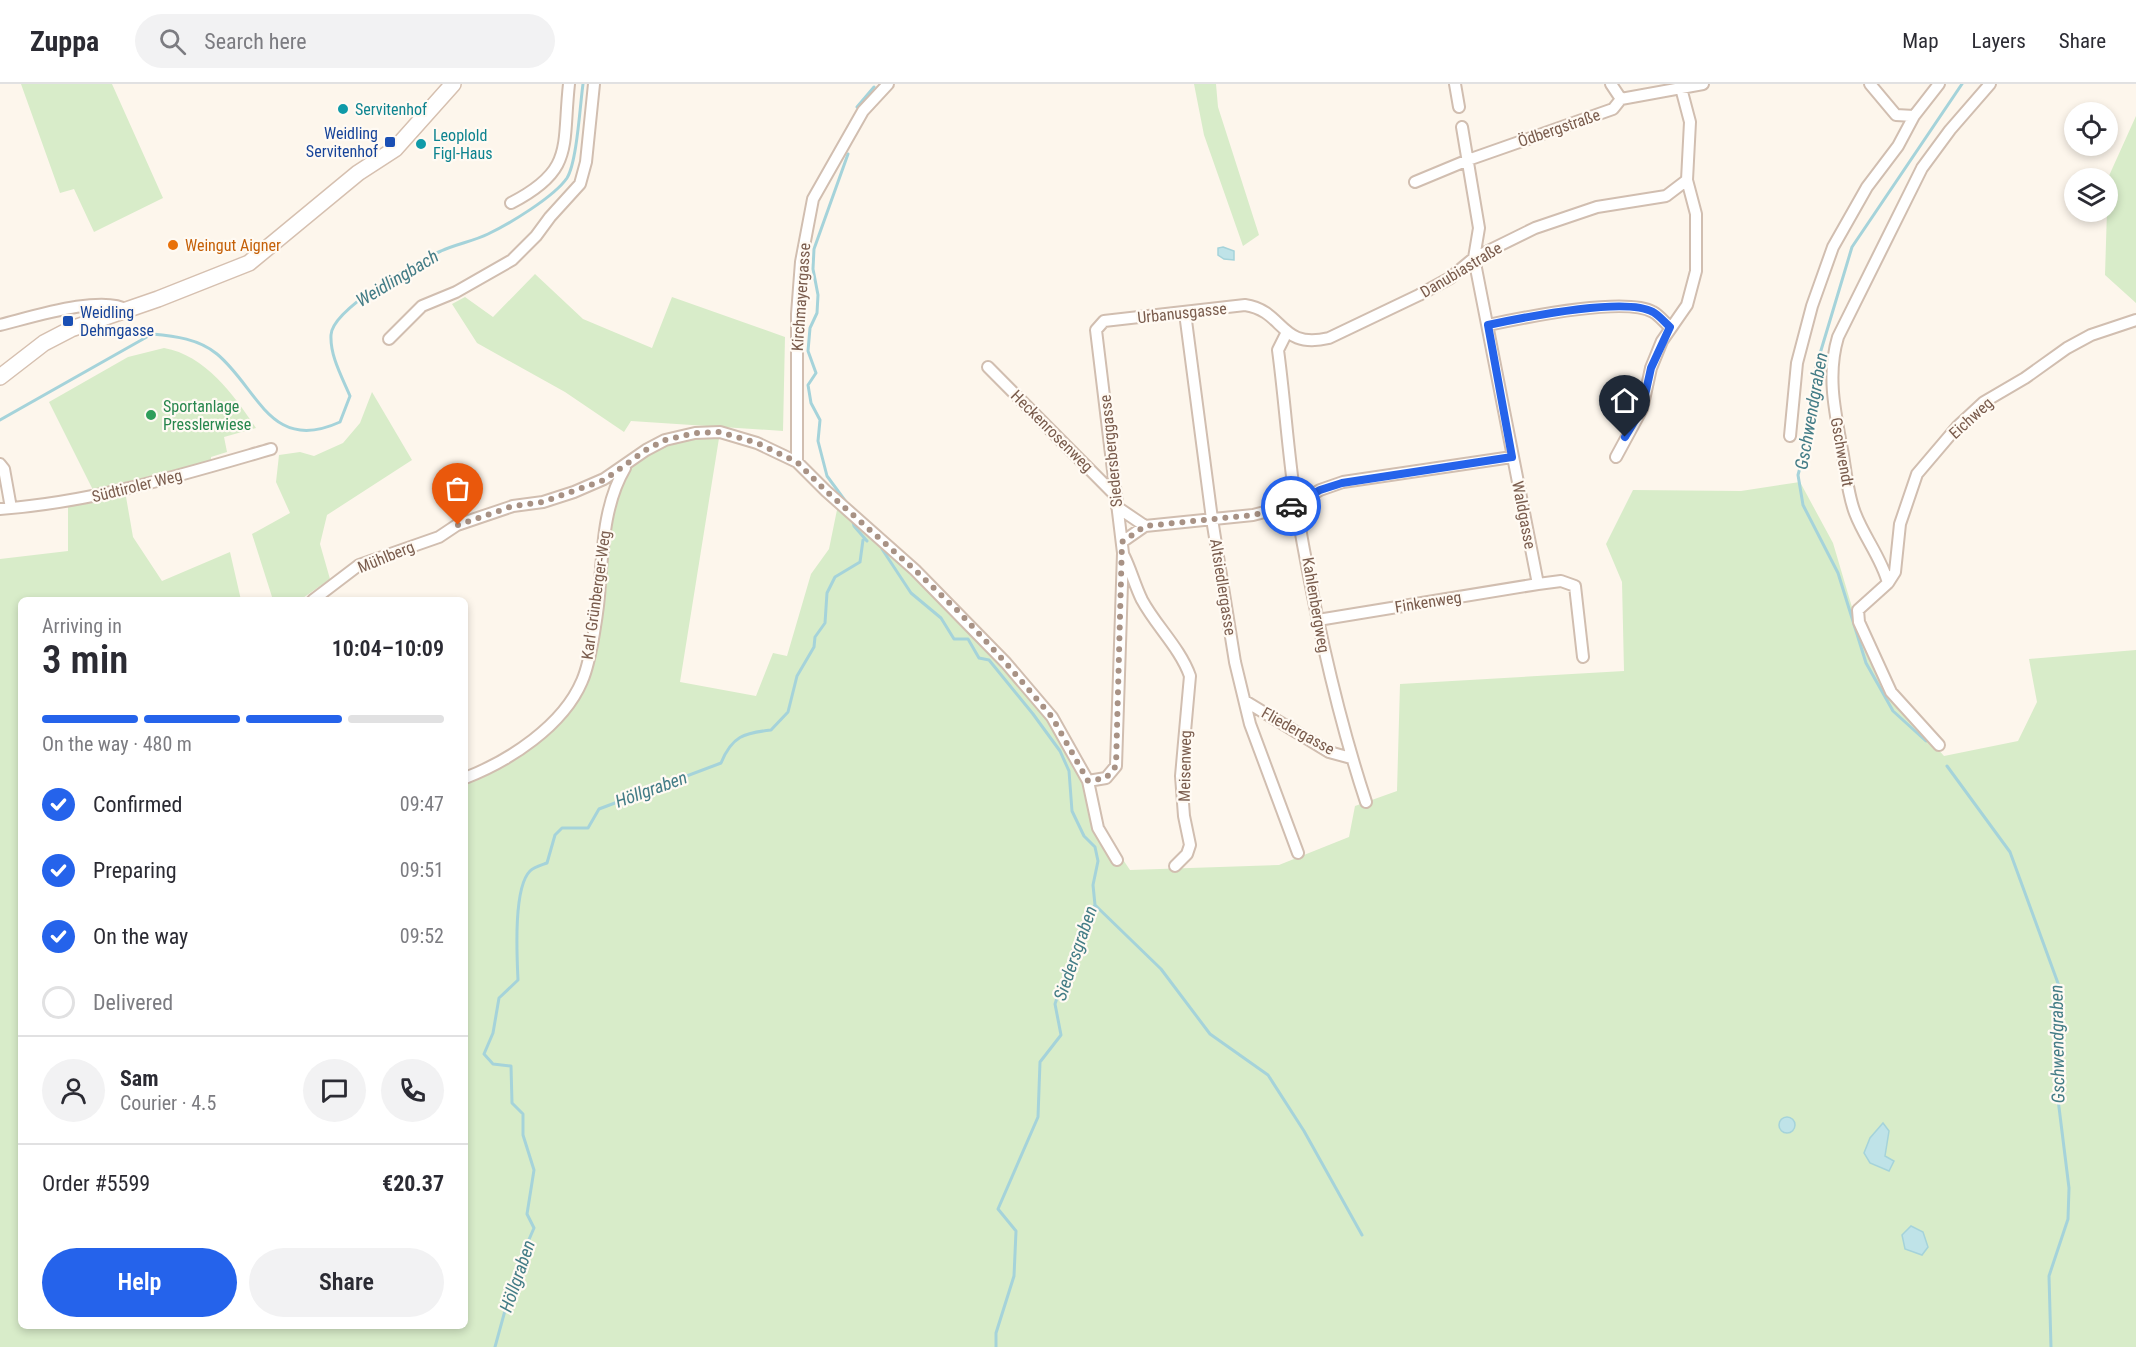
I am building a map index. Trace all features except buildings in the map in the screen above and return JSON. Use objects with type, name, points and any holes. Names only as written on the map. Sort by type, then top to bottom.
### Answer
[{"type":"main road","points":[[0,377],[53,338],[71,329],[249,263],[358,173],[395,149],[453,84]]},
{"type":"street","points":[[511,202],[546,182],[562,159],[569,84]]},
{"type":"street","points":[[389,339],[422,306],[456,292],[512,260],[536,237],[580,184],[586,162],[594,84]]},
{"type":"street","name":"Kirchmayergasse","points":[[797,462],[797,314],[801,262],[813,199],[863,111],[888,84]]},
{"type":"street","points":[[1455,84],[1459,107]]},
{"type":"street","points":[[1611,84],[1621,99]]},
{"type":"street","name":"Ödbergstraße","points":[[1415,182],[1468,160],[1613,109],[1621,99],[1703,84]]},
{"type":"street","points":[[1870,84],[1896,115],[1914,116]]},
{"type":"street","points":[[1790,436],[1797,363],[1812,306],[1833,247],[1867,187],[1898,146],[1914,116],[1939,84]]},
{"type":"street","name":"Gschwendt","points":[[1888,584],[1886,574],[1863,531],[1850,497],[1832,386],[1833,352],[1919,174],[1950,130],[1990,84]]},
{"type":"street","points":[[1616,457],[1642,409],[1651,368],[1670,327],[1687,305],[1696,271],[1696,214],[1687,180],[1690,122],[1681,88]]},
{"type":"street","name":"Waldgasse","points":[[1462,127],[1479,228],[1474,258],[1538,584]]},
{"type":"street","name":"Danubiastraße","points":[[1259,308],[1286,334],[1315,342],[1329,338],[1379,316],[1440,284],[1474,258],[1535,228],[1597,207],[1666,196],[1687,180]]},
{"type":"street","points":[[0,326],[65,309],[101,304],[117,305],[127,310]]},
{"type":"street","name":"Urbanusgasse","points":[[1104,321],[1245,305],[1259,308]]},
{"type":"street","points":[[1488,325],[1547,313],[1624,307],[1653,311],[1670,327]]},
{"type":"street","name":"Altsiedlergasse","points":[[1185,313],[1212,519],[1235,662],[1250,724],[1298,853]]},
{"type":"street","name":"Siedersberggasse","points":[[1088,781],[1106,778],[1116,766],[1122,548],[1096,330],[1104,321]]},
{"type":"street","name":"Eichweg","points":[[1888,584],[1895,572],[1900,524],[1917,474],[1957,427],[1984,402],[2025,378],[2067,348],[2091,335],[2136,321]]},
{"type":"street","name":"Kahlenbergweg","points":[[1286,334],[1278,350],[1296,504],[1318,620],[1352,758],[1366,802]]},
{"type":"street","name":"Heckenrosenweg","points":[[988,367],[1115,495]]},
{"type":"street","name":"Mühlberg","points":[[317,597],[359,565],[440,537],[458,525],[513,506],[543,502],[604,480],[646,450],[665,440],[695,433],[720,432],[757,443],[797,462]]},
{"type":"street","name":"Südtiroler Weg","points":[[6,509],[65,503],[130,490],[272,449]]},
{"type":"street","points":[[1122,548],[1145,526],[1253,515],[1296,504],[1320,490],[1342,483],[1512,457]]},
{"type":"street","points":[[797,462],[844,508],[915,570],[1006,663],[1052,717],[1088,781],[1098,828],[1116,860]]},
{"type":"street","points":[[0,464],[4,469],[6,509]]},
{"type":"street","name":"Karl Grünberger-Weg","points":[[468,777],[481,772],[523,746],[551,722],[576,693],[583,679],[589,653],[600,586],[602,542],[617,482],[627,465]]},
{"type":"street","points":[[1117,507],[1145,526]]},
{"type":"street","name":"Meisenweg","points":[[1122,548],[1141,598],[1184,660],[1190,676],[1181,776],[1184,816],[1191,845],[1187,854],[1175,866]]},
{"type":"street","points":[[1538,584],[1561,581],[1575,586],[1583,657]]},
{"type":"street","name":"Finkenweg","points":[[1318,620],[1538,584]]},
{"type":"street","points":[[1888,584],[1858,610],[1859,622],[1891,693],[1939,745]]},
{"type":"street","name":"Fliedergasse","points":[[1245,702],[1329,752],[1352,758]]},
{"type":"green space","points":[[21,84],[112,84],[163,198],[94,232],[74,189],[60,193]]},
{"type":"green space","points":[[1194,84],[1216,84],[1218,107],[1259,235],[1243,246],[1204,135]]},
{"type":"green space","points":[[2136,116],[2136,303],[2105,275],[2107,222],[2118,222],[2118,168],[2113,168]]},
{"type":"green space","points":[[535,274],[583,319],[652,348],[672,297],[785,337],[783,431],[631,421],[624,432],[565,392],[477,343],[452,304],[465,297],[493,317]]},
{"type":"green space","name":"Sportanlage Presslerwiese","points":[[164,348],[193,359],[217,378],[256,428],[224,437],[227,452],[211,457],[211,461],[93,490],[49,402],[128,357]]},
{"type":"green space","points":[[372,392],[412,460],[327,515],[320,544],[330,579],[304,597],[272,597],[252,534],[290,513],[276,482],[279,455],[300,452],[314,456],[343,443],[360,423]]},
{"type":"green space","points":[[720,432],[680,682],[756,696],[773,653],[787,656],[811,574],[829,549],[838,505],[938,593],[1050,717],[1084,781],[1101,827],[1130,870],[1279,865],[1349,837],[1355,806],[1397,791],[1400,684],[1624,671],[1622,582],[1606,544],[1633,490],[1741,491],[1800,482],[1833,543],[1854,614],[1907,714],[1944,756],[2018,741],[2037,702],[2029,659],[2136,650],[2136,1347],[0,1347],[0,559],[68,551],[68,503],[125,491],[133,537],[162,581],[230,552],[240,597],[18,597],[18,1329],[468,1329],[468,776],[494,765],[551,722],[583,679],[617,482],[646,450]]},
{"type":"water","points":[[1223,247],[1234,251],[1234,260],[1224,259],[1218,255],[1218,248]]},
{"type":"water","points":[[1787,1117],[1793,1119],[1795,1125],[1793,1131],[1787,1133],[1781,1131],[1779,1125],[1781,1119]]},
{"type":"water","points":[[1883,1123],[1889,1131],[1885,1156],[1894,1161],[1889,1171],[1870,1163],[1864,1153],[1870,1138]]},
{"type":"water","points":[[1911,1226],[1923,1232],[1928,1247],[1922,1255],[1905,1249],[1902,1235]]},
{"type":"waterway","name":"Weidlingbach","points":[[0,420],[152,334],[186,339],[210,349],[231,368],[255,399],[281,424],[297,430],[316,430],[340,422],[350,396],[332,351],[331,335],[335,324],[345,312],[396,275],[441,251],[497,230],[530,209],[561,185],[567,178],[573,160],[583,84]]},
{"type":"waterway","name":"Gschwendgraben","points":[[1926,741],[1893,711],[1866,663],[1838,573],[1803,505],[1798,475],[1808,438],[1816,367],[1852,247],[1962,84]]},
{"type":"waterway","name":"Siedersgraben","points":[[857,107],[874,87]]},
{"type":"waterway","name":"Siedersgraben","points":[[848,154],[814,249],[813,269],[818,295],[817,313],[810,328],[808,351],[816,373],[808,385],[811,403],[820,420],[818,441],[827,476],[849,506]]},
{"type":"waterway","name":"Siedersgraben","points":[[852,518],[854,526],[867,541]]},
{"type":"waterway","name":"Höllgraben","points":[[495,1347],[517,1267],[534,1228],[527,1214],[534,1170],[523,1135],[523,1114],[512,1103],[511,1066],[493,1064],[484,1054],[493,1033],[499,998],[518,980],[518,907],[525,880],[530,871],[547,863],[555,835],[562,828],[588,828],[599,809],[721,763],[735,741],[746,735],[771,730],[788,712],[797,676],[814,647],[815,637],[825,623],[827,593],[835,577],[860,562],[863,540]]},
{"type":"waterway","name":"Siedersgraben","points":[[882,549],[911,593],[941,618],[954,639],[968,639],[979,658],[989,660],[1060,751],[1069,771],[1072,811],[1084,836],[1095,847],[1098,861],[1093,885],[1095,905],[1074,947],[1055,1004],[1061,1035],[1040,1062],[1038,1117],[998,1209],[1016,1231],[1014,1276],[996,1333],[996,1347]]},
{"type":"waterway","name":"Gschwendgraben","points":[[1947,766],[2010,852],[2059,986],[2055,1075],[2069,1188],[2068,1219],[2049,1276],[2051,1347]]},
{"type":"waterway","points":[[1095,905],[1161,969],[1210,1034],[1268,1075],[1304,1131],[1362,1235]]},
{"type":"way so far","points":[[458,525],[513,506],[543,502],[604,480],[646,450],[665,440],[695,433],[720,432],[757,443],[797,462],[959,612],[1052,717],[1088,781],[1106,778],[1116,766],[1122,542],[1145,526],[1253,515],[1291,506]]},
{"type":"place","name":"Servitenhof","points":[[343,109]]},
{"type":"place","name":"Weidling Servitenhof","points":[[390,142]]},
{"type":"place","name":"Leoplold Figl-Haus","points":[[421,144]]},
{"type":"place","name":"Weingut Aigner","points":[[173,245]]},
{"type":"place","name":"Weidling Dehmgasse","points":[[68,321]]},
{"type":"place","name":"Sportanlage Presslerwiese","points":[[151,415]]},
{"type":"route","points":[[1291,506],[1320,490],[1342,483],[1512,457],[1488,325],[1547,313],[1624,307],[1653,311],[1670,327],[1651,368],[1642,409],[1625,437]]}]
